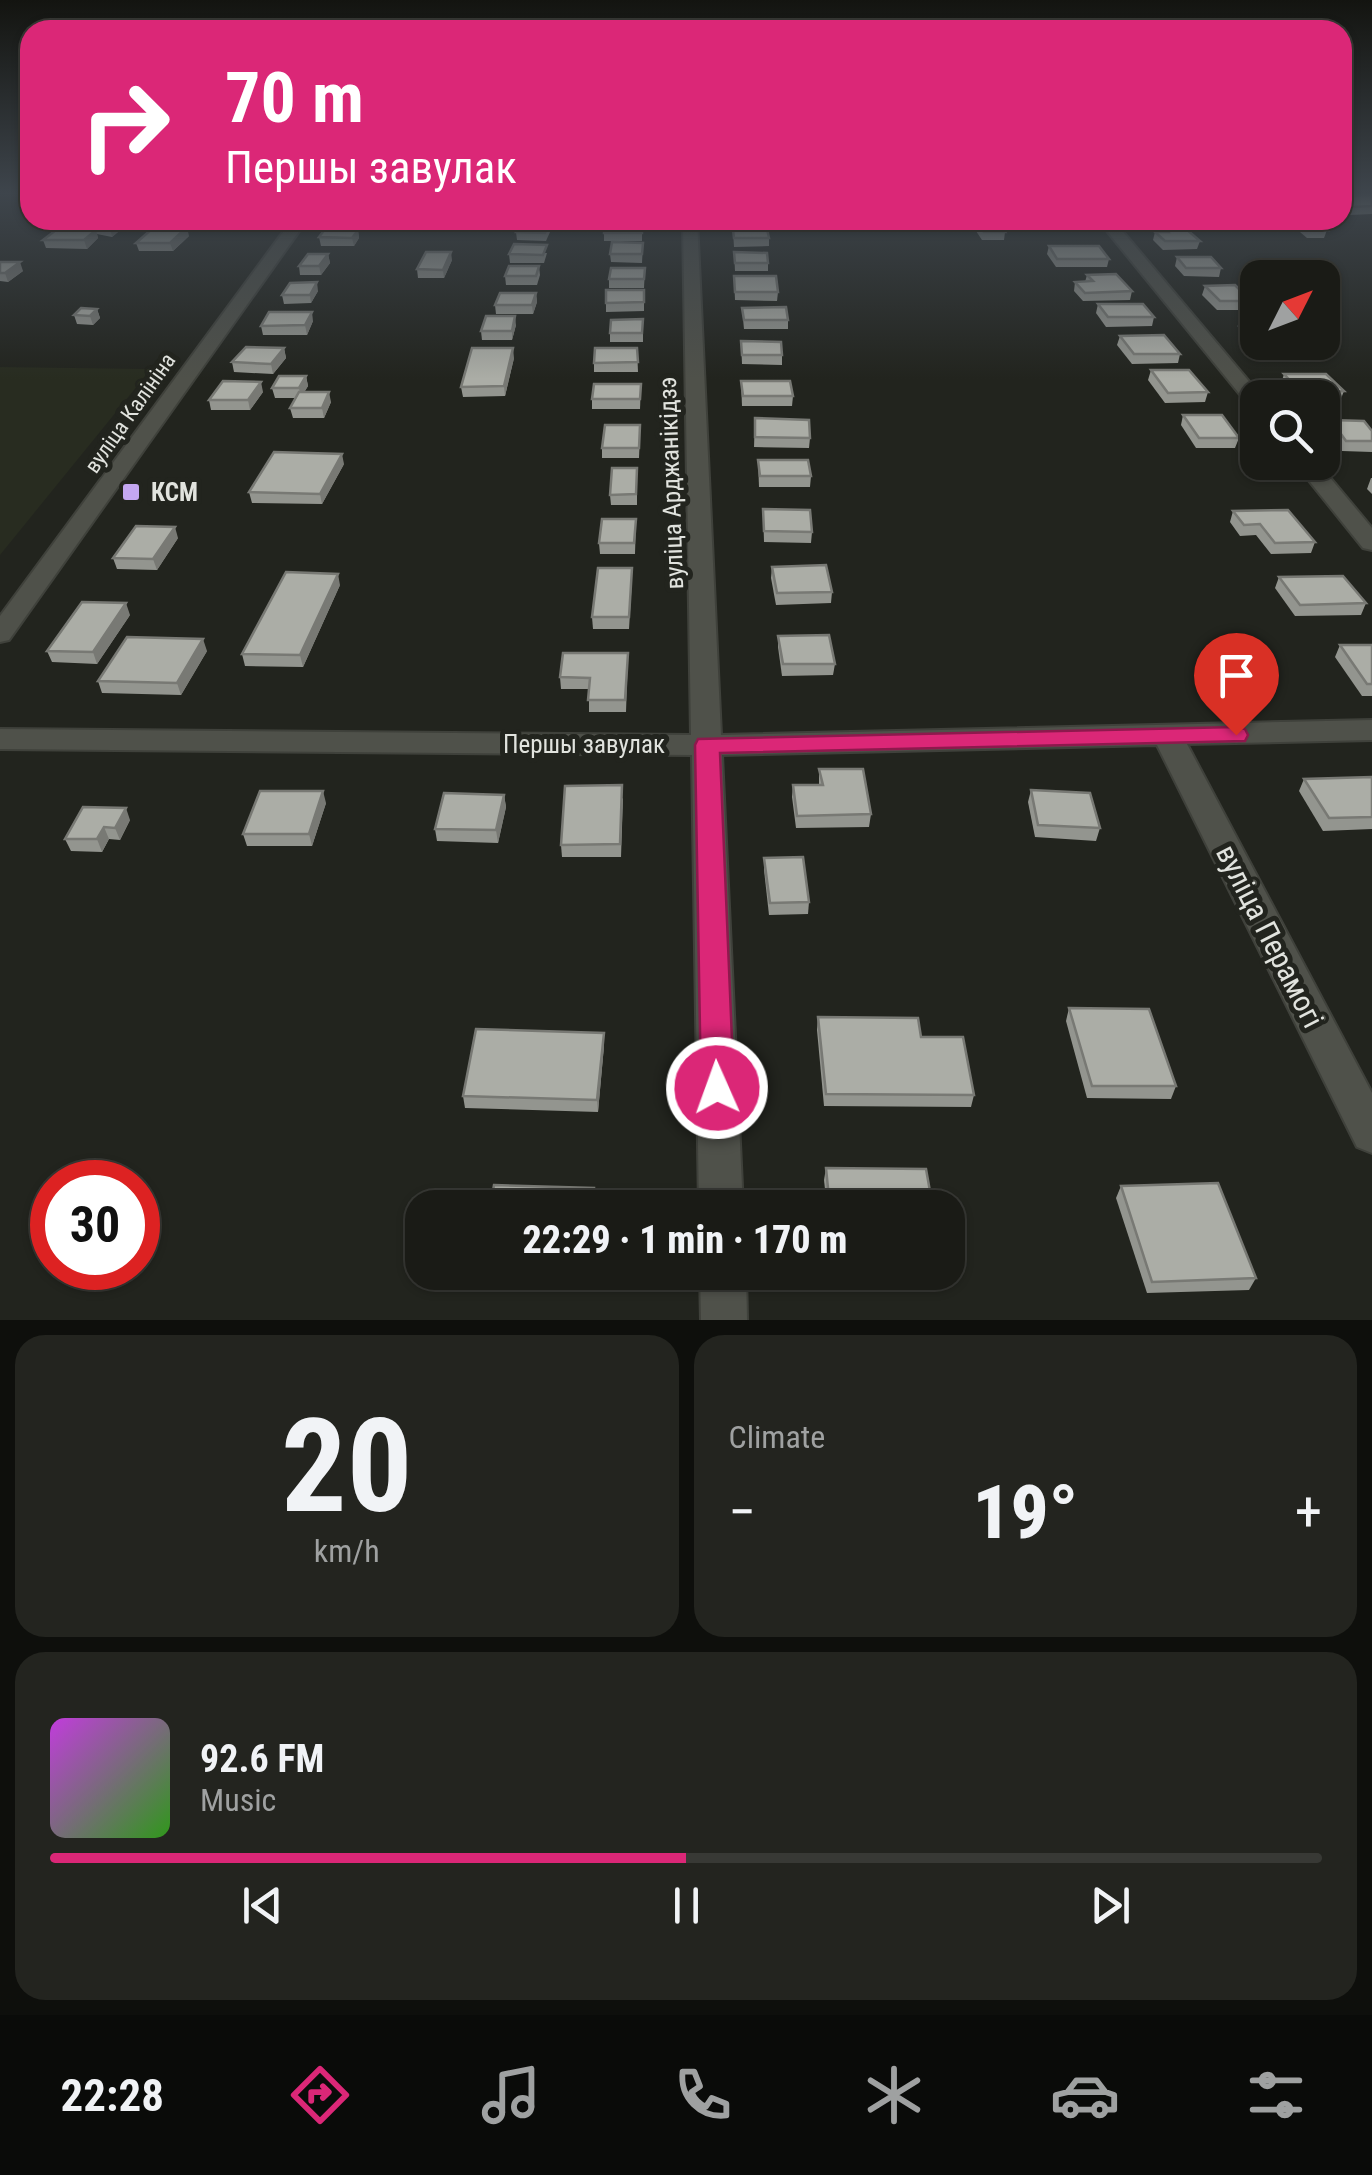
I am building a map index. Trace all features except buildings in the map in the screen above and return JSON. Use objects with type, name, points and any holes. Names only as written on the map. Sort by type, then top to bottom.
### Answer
[{"type":"street","name":"вуліца Калініна","points":[[0,634],[274,256]]},
{"type":"street","name":"вуліца Арджанікідзэ","points":[[691,256],[720,1190]]},
{"type":"street","points":[[1135,256],[1240,382]]},
{"type":"street","points":[[1321,480],[1372,543]]},
{"type":"street","name":"Першы завулак","points":[[0,739],[707,745],[1372,730]]},
{"type":"street","name":"вуліца Перамогі","points":[[1168,737],[1372,1134]]},
{"type":"street","points":[[723,1290],[724,1320]]},
{"type":"shaded area","points":[[0,367],[151,369],[0,555]]},
{"type":"place","name":"КСМ","points":[[131,492]]},
{"type":"route","points":[[717,1088],[707,745],[1236,735]]}]
